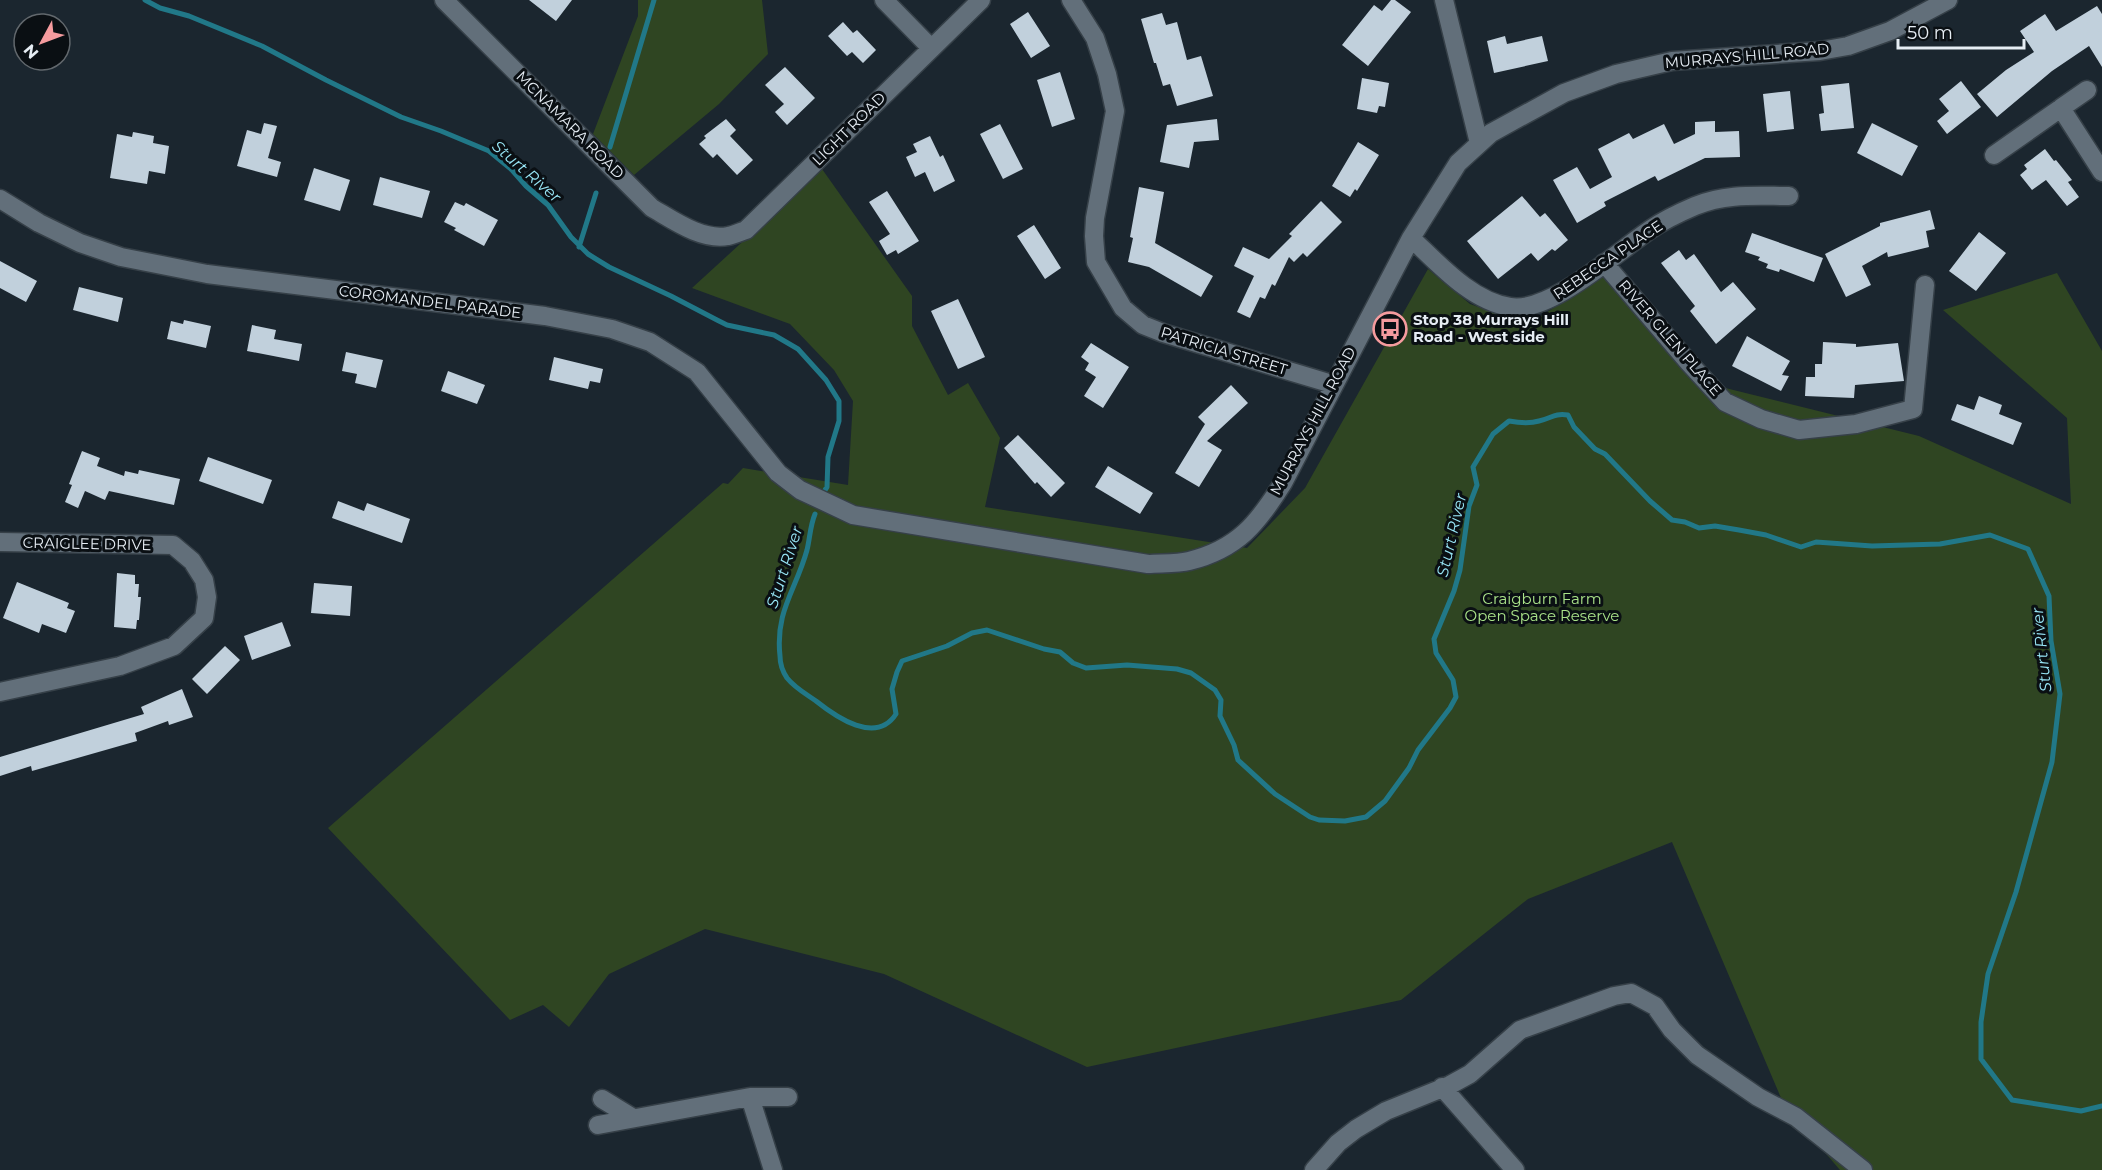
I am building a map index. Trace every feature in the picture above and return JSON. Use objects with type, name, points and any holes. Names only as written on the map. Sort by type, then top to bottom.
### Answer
[{"type":"street","name":"MCNAMARA ROAD","points":[[444,0],[652,208],[680,224],[707,235]]},
{"type":"street","points":[[884,0],[931,48]]},
{"type":"street","name":"LIGHT ROAD","points":[[707,235],[726,237],[746,230],[981,0]]},
{"type":"street","name":"PATRICIA STREET","points":[[1071,0],[1095,38],[1107,74],[1115,111],[1095,218],[1094,236],[1096,262],[1123,308],[1143,325],[1163,333],[1332,384]]},
{"type":"street","points":[[1444,0],[1479,143]]},
{"type":"street","name":"MURRAYS HILL ROAD","points":[[809,494],[849,512],[1148,564],[1188,562],[1216,552],[1238,540],[1263,515],[1411,238],[1458,164],[1491,133],[1564,93],[1616,74],[1672,61],[1820,51],[1848,46],[1890,31],[1948,0]]},
{"type":"street","points":[[1994,155],[2087,90]]},
{"type":"street","points":[[2061,108],[2102,172]]},
{"type":"street","name":"REBECCA PLACE","points":[[1411,238],[1466,287],[1487,300],[1511,308],[1536,305],[1559,295],[1653,228],[1696,206],[1728,195],[1789,196]]},
{"type":"street","name":"COROMANDEL PARADE","points":[[0,199],[39,223],[80,243],[121,257],[207,274],[545,316],[612,329],[650,342],[697,372],[778,473],[809,494]]},
{"type":"street","name":"RIVER GLEN PLACE","points":[[1604,263],[1725,402],[1761,419],[1799,430],[1856,424],[1913,409],[1925,285]]},
{"type":"street","name":"CRAIGLEE DRIVE","points":[[0,542],[173,545],[192,561],[204,580],[207,597],[204,618],[174,646],[120,666],[0,692]]},
{"type":"street","points":[[1314,1170],[1338,1143],[1356,1129],[1386,1111],[1470,1074],[1520,1030],[1614,996],[1631,993],[1655,1006],[1672,1030],[1697,1055],[1758,1097],[1796,1117],[1863,1170]]},
{"type":"street","points":[[1442,1087],[1515,1170]]},
{"type":"street","points":[[750,1097],[773,1170]]},
{"type":"street","points":[[598,1125],[750,1097],[788,1097]]},
{"type":"street","points":[[602,1099],[633,1118]]},
{"type":"green space","points":[[638,0],[762,0],[768,54],[719,104],[634,175],[593,134],[638,16]]},
{"type":"green space","name":"Craigburn Farm Open Space Reserve","points":[[822,169],[912,296],[912,326],[948,395],[968,383],[1000,438],[985,507],[1247,548],[1305,488],[1428,269],[1470,304],[1507,317],[1538,318],[1603,276],[1693,380],[1919,436],[2071,504],[2067,418],[1943,310],[2057,273],[2102,351],[2102,1170],[1840,1170],[1784,1105],[1672,842],[1528,899],[1401,1000],[1087,1067],[884,974],[705,929],[609,974],[569,1027],[543,1005],[510,1020],[328,828],[723,483],[728,484],[743,468],[848,485],[853,401],[834,370],[790,324],[692,288]]},
{"type":"building","points":[[529,0],[572,0],[556,21]]},
{"type":"building","points":[[1391,0],[1395,0],[1411,12],[1368,66],[1342,45],[1374,5],[1382,11]]},
{"type":"building","points":[[2097,6],[2102,14],[2102,67],[2089,46],[2052,71],[1997,117],[1977,94],[2006,70],[2034,52],[2020,31],[2045,14],[2056,31]]},
{"type":"building","points":[[1028,12],[1050,46],[1031,58],[1010,24]]},
{"type":"building","points":[[1162,13],[1166,25],[1177,22],[1187,60],[1201,56],[1213,96],[1177,106],[1170,84],[1163,86],[1141,19]]},
{"type":"building","points":[[843,22],[853,33],[857,30],[876,50],[863,63],[852,52],[847,56],[828,36]]},
{"type":"building","points":[[1505,36],[1507,44],[1542,36],[1548,61],[1494,73],[1487,41]]},
{"type":"building","points":[[785,67],[815,98],[787,125],[775,112],[784,104],[765,85]]},
{"type":"building","points":[[1060,72],[1075,119],[1052,127],[1037,80]]},
{"type":"building","points":[[1362,78],[1389,83],[1385,107],[1379,106],[1377,113],[1357,109]]},
{"type":"building","points":[[1961,81],[1981,107],[1947,134],[1937,121],[1949,111],[1939,99]]},
{"type":"building","points":[[1849,83],[1854,128],[1821,131],[1819,114],[1824,113],[1821,86]]},
{"type":"building","points":[[1790,91],[1794,129],[1767,132],[1763,94]]},
{"type":"building","points":[[726,119],[736,130],[730,136],[753,160],[737,175],[717,154],[713,158],[699,144],[706,138],[704,136]]},
{"type":"building","points":[[1217,119],[1219,140],[1194,142],[1189,168],[1160,162],[1167,125]]},
{"type":"building","points":[[1715,121],[1715,132],[1739,131],[1740,157],[1705,158],[1658,181],[1655,176],[1604,202],[1606,206],[1577,223],[1553,180],[1577,167],[1590,189],[1612,177],[1598,149],[1629,133],[1633,139],[1664,124],[1674,144],[1695,134],[1695,122]]},
{"type":"building","points":[[264,123],[277,126],[268,158],[281,162],[277,177],[237,166],[247,130],[261,134]]},
{"type":"building","points":[[1872,123],[1918,146],[1902,176],[1857,153]]},
{"type":"building","points":[[1000,124],[1023,169],[1003,179],[980,134]]},
{"type":"building","points":[[133,132],[154,136],[153,143],[169,146],[165,174],[149,171],[147,184],[110,178],[117,134],[132,137]]},
{"type":"building","points":[[930,136],[940,157],[943,155],[955,181],[934,192],[925,172],[915,177],[906,157],[917,152],[913,144]]},
{"type":"building","points":[[1358,142],[1379,155],[1357,191],[1355,189],[1350,197],[1332,186]]},
{"type":"building","points":[[2045,149],[2072,180],[2068,182],[2079,197],[2067,206],[2046,180],[2032,190],[2020,175],[2027,169],[2024,165]]},
{"type":"building","points":[[314,168],[350,180],[340,211],[304,200]]},
{"type":"building","points":[[380,177],[430,191],[422,218],[373,205]]},
{"type":"building","points":[[1139,187],[1164,192],[1155,243],[1213,276],[1201,297],[1149,267],[1128,262]]},
{"type":"building","points":[[887,191],[919,241],[898,254],[896,250],[887,255],[879,241],[890,234],[869,202]]},
{"type":"building","points":[[1522,196],[1540,217],[1545,213],[1568,240],[1555,251],[1552,249],[1538,261],[1531,253],[1498,279],[1467,241]]},
{"type":"building","points":[[1321,201],[1342,222],[1307,257],[1303,253],[1294,262],[1289,257],[1275,286],[1272,284],[1265,299],[1260,297],[1250,318],[1237,312],[1254,276],[1234,266],[1243,247],[1269,259]]},
{"type":"building","points":[[455,202],[464,206],[466,203],[498,220],[484,246],[444,222]]},
{"type":"building","points":[[1930,210],[1935,229],[1926,231],[1929,247],[1888,257],[1887,252],[1862,266],[1871,285],[1846,297],[1825,254],[1880,226],[1880,223]]},
{"type":"building","points":[[1034,225],[1061,268],[1045,279],[1017,236]]},
{"type":"building","points":[[1979,232],[2006,253],[1976,291],[1949,271]]},
{"type":"building","points":[[1752,233],[1823,258],[1814,282],[1780,269],[1779,272],[1766,268],[1768,264],[1758,260],[1760,257],[1745,252]]},
{"type":"building","points":[[1679,250],[1686,260],[1694,254],[1721,292],[1733,282],[1756,309],[1716,344],[1690,311],[1695,306],[1661,263]]},
{"type":"building","points":[[0,261],[37,281],[26,302],[0,288]]},
{"type":"building","points":[[79,287],[123,298],[118,322],[73,310]]},
{"type":"building","points":[[958,299],[985,357],[958,369],[931,311]]},
{"type":"building","points":[[184,320],[211,326],[206,348],[167,339],[171,321],[183,324]]},
{"type":"building","points":[[252,325],[276,330],[274,339],[302,344],[299,361],[247,351]]},
{"type":"building","points":[[1747,336],[1790,361],[1782,375],[1789,376],[1781,391],[1732,366]]},
{"type":"building","points":[[1823,342],[1856,344],[1856,347],[1898,343],[1904,381],[1855,385],[1854,398],[1805,396],[1806,377],[1815,377],[1815,364],[1822,364]]},
{"type":"building","points":[[1091,343],[1129,367],[1103,408],[1084,396],[1096,377],[1085,370],[1089,363],[1081,357]]},
{"type":"building","points":[[346,352],[383,360],[376,388],[355,383],[357,374],[342,371]]},
{"type":"building","points":[[554,357],[603,369],[600,383],[590,381],[588,389],[549,380]]},
{"type":"building","points":[[448,371],[485,385],[477,404],[441,391]]},
{"type":"building","points":[[1231,385],[1248,403],[1207,441],[1222,450],[1199,487],[1175,473],[1205,424],[1198,417]]},
{"type":"building","points":[[1979,396],[2002,405],[1999,414],[2022,423],[2013,445],[1951,420],[1957,404],[1974,410]]},
{"type":"building","points":[[1018,435],[1065,483],[1051,497],[1037,482],[1035,484],[1004,448]]},
{"type":"building","points":[[82,451],[100,458],[97,466],[124,476],[125,471],[138,474],[139,470],[180,479],[174,505],[109,491],[105,500],[85,491],[78,508],[65,502],[72,485],[69,484]]},
{"type":"building","points":[[208,457],[272,480],[263,504],[199,481]]},
{"type":"building","points":[[1108,466],[1153,493],[1140,514],[1095,487]]},
{"type":"building","points":[[338,501],[364,511],[367,503],[410,519],[402,543],[332,518]]},
{"type":"building","points":[[117,573],[135,575],[135,584],[139,584],[138,597],[141,597],[136,629],[114,627]]},
{"type":"building","points":[[17,582],[69,603],[67,608],[75,611],[66,633],[42,624],[39,633],[3,618]]},
{"type":"building","points":[[314,583],[352,586],[350,616],[311,613]]},
{"type":"building","points":[[282,622],[291,646],[252,660],[244,636]]},
{"type":"building","points":[[225,646],[240,660],[207,694],[192,679]]},
{"type":"building","points":[[182,689],[193,717],[169,725],[168,721],[135,733],[137,741],[32,771],[31,766],[0,776],[0,757],[144,714],[141,707]]},
{"type":"waterway","name":"Sturt River","points":[[145,0],[160,8],[189,16],[262,46],[401,117],[489,151],[548,205],[571,237],[588,254],[609,267],[727,325],[774,335],[798,349],[826,380],[839,401],[839,421],[828,457],[825,490]]},
{"type":"waterway","points":[[610,147],[654,0]]},
{"type":"waterway","points":[[579,247],[596,193]]},
{"type":"waterway","name":"Sturt River","points":[[815,514],[807,550],[783,613],[779,640],[780,659],[784,673],[790,682],[834,714],[867,728],[888,723],[896,714],[892,689],[902,661],[947,646],[972,633],[987,630],[1060,652],[1073,663],[1086,668],[1127,665],[1177,669],[1191,673],[1215,690],[1221,700],[1220,716],[1234,745],[1238,760],[1275,794],[1310,817],[1319,820],[1345,821],[1366,817],[1385,801],[1456,697],[1453,680],[1436,653],[1434,639],[1460,570],[1469,506],[1477,485],[1473,467],[1493,434],[1509,421],[1532,423],[1556,415],[1568,415],[1574,427],[1595,449],[1605,454],[1650,501],[1672,520],[1699,528],[1715,526],[1766,535],[1801,547],[1816,542],[1872,546],[1940,544],[1990,535],[2028,549],[2049,596],[2051,641],[2060,694],[2052,762],[2016,892],[1988,974],[1981,1022],[1981,1059],[2012,1100],[2081,1111],[2102,1106]]},
{"type":"place","name":"Stop 38 Murrays Hill Road - West side","points":[[1390,329]]}]
